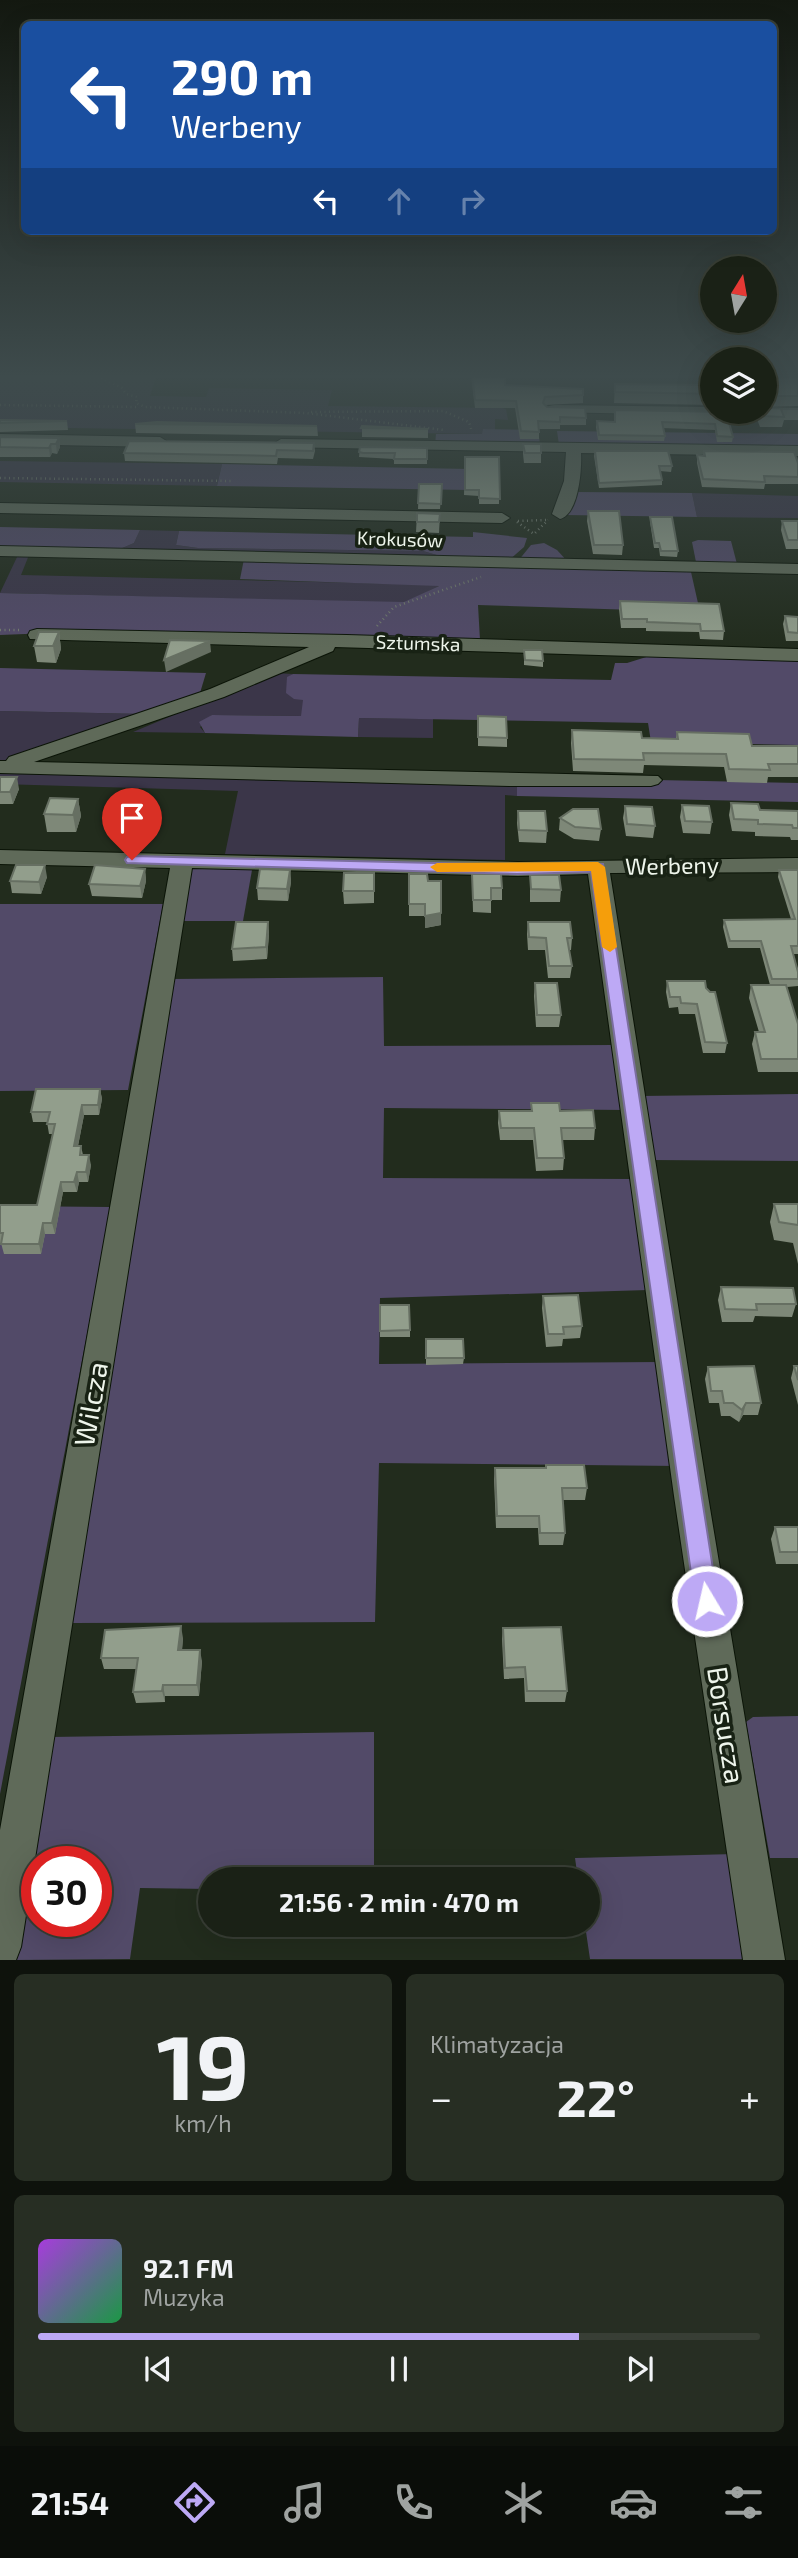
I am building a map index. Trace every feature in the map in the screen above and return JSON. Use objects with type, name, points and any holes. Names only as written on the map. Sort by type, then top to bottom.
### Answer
[{"type":"street","points":[[555,517],[571,492],[575,465]]},
{"type":"street","points":[[0,508],[510,520]]},
{"type":"street","name":"Krokusów","points":[[0,551],[798,569]]},
{"type":"street","name":"Sztumska","points":[[37,635],[347,641],[798,655]]},
{"type":"street","points":[[0,767],[217,693],[347,641]]},
{"type":"street","points":[[0,767],[651,780]]},
{"type":"street","name":"Werbeny","points":[[0,857],[517,869],[798,865]]},
{"type":"street","name":"Wilcza","points":[[0,1947],[182,862]]},
{"type":"street","name":"Borsucza","points":[[598,867],[691,1496],[764,1959]]},
{"type":"path","points":[[0,478],[108,480],[159,477],[234,481]]},
{"type":"path","points":[[510,520],[555,517]]},
{"type":"path","points":[[510,520],[534,534]]},
{"type":"path","points":[[347,641],[371,631],[394,607],[513,564]]},
{"type":"shaded area","points":[[0,465],[222,465],[217,486],[0,482]]},
{"type":"shaded area","points":[[222,465],[469,469],[469,490],[217,486]]},
{"type":"shaded area","points":[[577,492],[692,493],[697,517],[566,515]]},
{"type":"shaded area","points":[[692,493],[798,496],[798,518],[697,517]]},
{"type":"shaded area","points":[[0,527],[140,530],[134,543],[113,552],[0,549]]},
{"type":"shaded area","points":[[140,530],[179,531],[176,545],[198,548],[423,551],[443,559],[113,552],[134,543]]},
{"type":"shaded area","points":[[179,531],[473,537],[473,532],[527,538],[524,547],[508,561],[443,559],[423,551],[198,548],[176,545]]},
{"type":"shaded area","points":[[731,541],[737,564],[696,562],[692,542]]},
{"type":"shaded area","points":[[544,543],[557,550],[568,562],[518,561],[531,545]]},
{"type":"shaded area","points":[[18,555],[29,555],[21,575],[441,585],[404,603],[0,593]]},
{"type":"shaded area","points":[[244,559],[691,572],[700,612],[478,605],[480,640],[50,633],[0,635],[0,593],[404,602],[439,586],[240,579]]},
{"type":"shaded area","points":[[656,654],[798,659],[798,745],[651,742],[648,723],[359,718],[358,737],[205,733],[199,722],[212,715],[301,716],[303,700],[294,699],[286,693],[287,677],[293,674],[611,680],[615,663],[627,663]]},
{"type":"shaded area","points":[[0,668],[206,673],[200,693],[146,714],[0,711]]},
{"type":"shaded area","points":[[274,673],[293,674],[287,678],[304,699],[302,716],[212,715],[200,727],[205,733],[133,732]]},
{"type":"shaded area","points":[[0,711],[146,714],[0,762]]},
{"type":"shaded area","points":[[359,718],[433,719],[433,738],[358,737]]},
{"type":"shaded area","points":[[12,770],[553,781],[554,787],[517,786],[517,796],[505,795],[505,860],[225,854],[238,791],[0,784],[0,773]]},
{"type":"shaded area","points":[[553,781],[798,783],[798,802],[517,796],[517,786],[553,787]]},
{"type":"shaded area","points":[[187,868],[252,870],[243,921],[179,921]]},
{"type":"shaded area","points":[[0,904],[163,904],[128,1090],[0,1091]]},
{"type":"shaded area","points":[[383,977],[384,1046],[614,1045],[627,1110],[384,1108],[383,1178],[634,1179],[648,1290],[380,1298],[379,1364],[661,1362],[679,1466],[379,1463],[375,1622],[69,1623],[172,979]]},
{"type":"shaded area","points":[[798,1094],[798,1161],[650,1160],[640,1096]]},
{"type":"shaded area","points":[[0,1206],[111,1207],[0,1794]]},
{"type":"shaded area","points":[[798,1716],[798,1858],[770,1858],[746,1722],[753,1717]]},
{"type":"shaded area","points":[[374,1732],[374,1867],[198,1867],[198,1889],[140,1888],[130,1959],[14,1960],[21,1918],[21,1937],[112,1937],[112,1846],[33,1846],[51,1737]]},
{"type":"shaded area","points":[[735,1854],[751,1959],[590,1959],[587,1937],[600,1937],[600,1867],[576,1867],[575,1858]]},
{"type":"building","points":[[465,465],[499,465],[500,499],[479,498],[479,490],[465,490]]},
{"type":"building","points":[[597,465],[672,466],[659,466],[662,480],[599,483]]},
{"type":"building","points":[[700,465],[798,465],[798,477],[764,476],[765,482],[703,479]]},
{"type":"building","points":[[419,484],[442,484],[441,504],[418,503]]},
{"type":"building","points":[[588,511],[619,511],[623,545],[594,545]]},
{"type":"building","points":[[417,513],[440,514],[439,522],[417,522]]},
{"type":"building","points":[[650,517],[672,517],[678,551],[661,551],[659,543],[655,543]]},
{"type":"building","points":[[782,521],[798,521],[798,540],[788,540]]},
{"type":"building","points":[[620,601],[719,604],[724,631],[701,631],[700,624],[622,619]]},
{"type":"building","points":[[785,616],[798,617],[798,633],[788,632]]},
{"type":"building","points":[[39,632],[59,632],[53,646],[34,646]]},
{"type":"building","points":[[170,640],[210,641],[164,660]]},
{"type":"building","points":[[524,650],[542,650],[543,661],[525,660]]},
{"type":"building","points":[[478,716],[506,717],[507,738],[478,737]]},
{"type":"building","points":[[572,730],[641,732],[642,738],[678,739],[677,732],[749,734],[752,746],[798,746],[798,764],[768,764],[770,770],[729,769],[726,754],[643,753],[644,760],[574,759]]},
{"type":"building","points":[[0,777],[17,777],[10,792],[0,792]]},
{"type":"building","points":[[50,798],[78,799],[73,815],[44,814]]},
{"type":"building","points":[[731,803],[758,804],[760,810],[798,811],[798,828],[793,828],[792,825],[758,824],[758,820],[734,819]]},
{"type":"building","points":[[682,805],[709,806],[712,822],[685,821]]},
{"type":"building","points":[[625,806],[652,807],[655,826],[627,824]]},
{"type":"building","points":[[573,809],[598,809],[601,829],[575,827],[560,818]]},
{"type":"building","points":[[518,811],[545,811],[547,831],[519,830]]},
{"type":"building","points":[[16,865],[45,865],[39,882],[10,881]]},
{"type":"building","points":[[95,865],[145,869],[140,886],[89,884]]},
{"type":"building","points":[[260,869],[290,870],[287,889],[257,888]]},
{"type":"building","points":[[779,870],[798,870],[798,946],[791,946],[798,979],[772,979],[761,941],[730,941],[724,920],[795,919]]},
{"type":"building","points":[[344,873],[374,873],[374,891],[343,891]]},
{"type":"building","points":[[409,874],[427,874],[428,881],[441,881],[441,913],[425,916],[425,904],[409,904]]},
{"type":"building","points":[[472,874],[501,874],[502,888],[491,888],[491,900],[473,900]]},
{"type":"building","points":[[530,875],[559,875],[561,890],[531,889]]},
{"type":"building","points":[[236,922],[268,922],[266,947],[232,949]]},
{"type":"building","points":[[528,922],[570,922],[572,938],[567,938],[572,966],[549,966],[546,938],[529,937]]},
{"type":"building","points":[[667,981],[705,981],[706,988],[715,992],[727,1043],[705,1042],[697,1004],[681,1003],[680,997],[670,997]]},
{"type":"building","points":[[535,983],[557,983],[561,1015],[537,1015]]},
{"type":"building","points":[[751,985],[786,985],[798,1024],[798,1059],[761,1059],[755,1032],[765,1032]]},
{"type":"building","points":[[36,1089],[100,1089],[98,1105],[82,1105],[74,1146],[81,1146],[80,1155],[89,1155],[86,1172],[77,1172],[74,1182],[61,1182],[52,1223],[43,1223],[39,1244],[1,1244],[3,1233],[0,1233],[0,1205],[37,1205],[55,1124],[47,1124],[50,1112],[31,1112]]},
{"type":"building","points":[[531,1103],[559,1103],[560,1111],[593,1110],[595,1128],[561,1128],[564,1158],[537,1158],[534,1128],[501,1128],[499,1111],[532,1111]]},
{"type":"building","points":[[774,1204],[798,1204],[798,1225],[779,1222]]},
{"type":"building","points":[[721,1287],[793,1288],[796,1304],[756,1304],[757,1310],[725,1309]]},
{"type":"building","points":[[578,1295],[582,1326],[563,1327],[564,1334],[548,1334],[543,1296]]},
{"type":"building","points":[[380,1305],[409,1305],[410,1330],[380,1331]]},
{"type":"building","points":[[426,1339],[463,1339],[464,1358],[426,1358]]},
{"type":"building","points":[[754,1366],[761,1403],[746,1403],[742,1410],[733,1403],[724,1403],[722,1391],[711,1391],[708,1367]]},
{"type":"building","points":[[546,1465],[584,1465],[587,1488],[562,1488],[565,1533],[540,1533],[539,1516],[497,1516],[495,1468],[546,1468]]},
{"type":"building","points":[[775,1527],[798,1527],[798,1552],[780,1552]]},
{"type":"building","points":[[181,1626],[178,1650],[200,1650],[197,1685],[163,1685],[162,1691],[133,1692],[138,1658],[101,1658],[105,1630]]},
{"type":"building","points":[[561,1627],[567,1691],[527,1691],[525,1667],[505,1668],[503,1628]]},
{"type":"slow traffic","points":[[437,867],[598,867],[610,947]]},
{"type":"route","points":[[132,860],[517,869],[598,867],[707,1601]]}]
